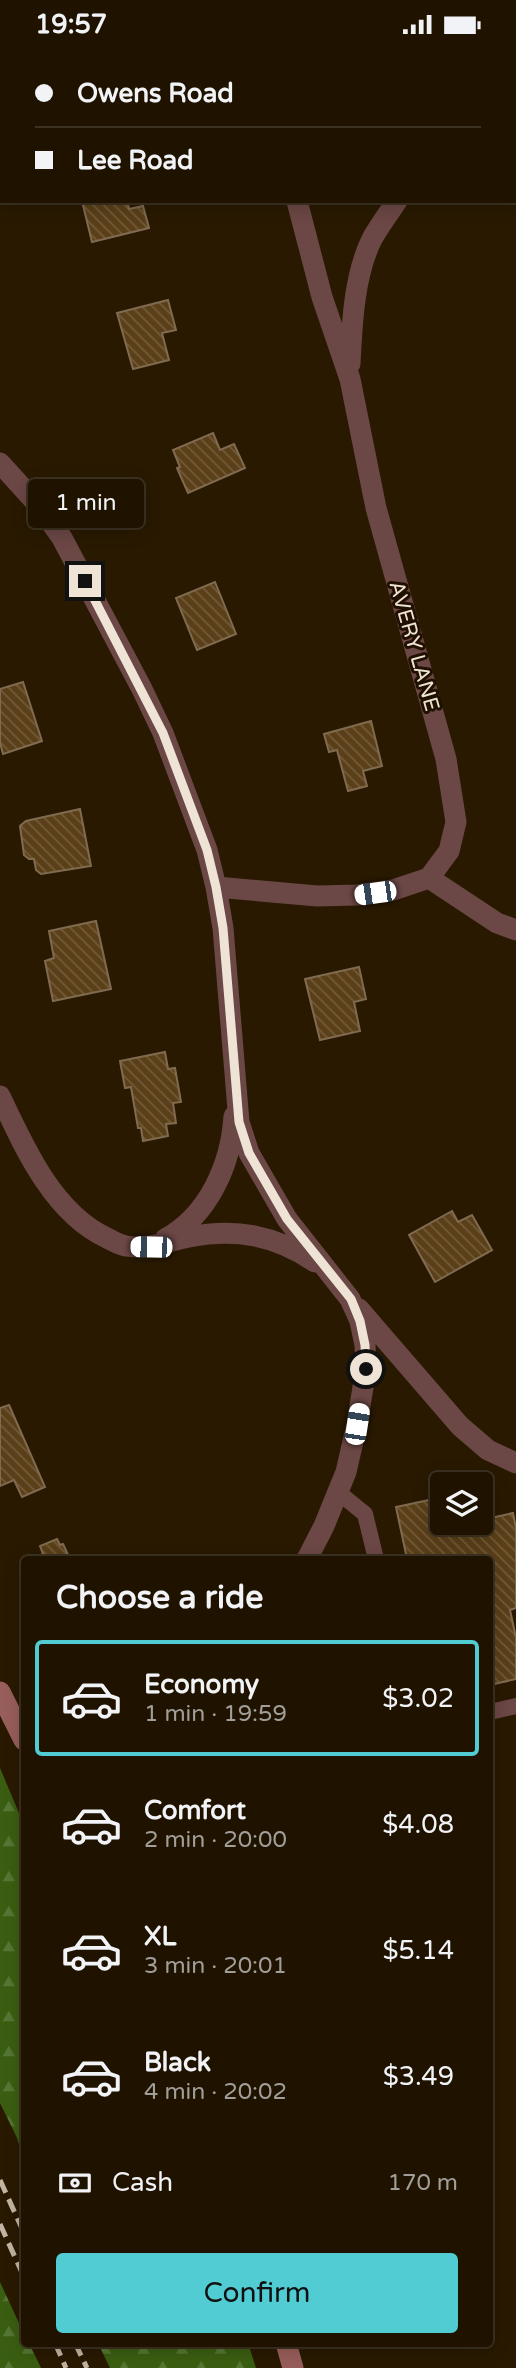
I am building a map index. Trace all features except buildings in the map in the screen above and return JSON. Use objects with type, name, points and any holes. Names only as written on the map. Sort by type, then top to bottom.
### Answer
[{"type":"main road","points":[[0,1692],[21,1734]]},
{"type":"main road","points":[[287,2347],[293,2368]]},
{"type":"street","name":"AVERY LANE","points":[[297,203],[322,297],[350,379],[376,509],[446,759],[456,821],[449,851],[429,878]]},
{"type":"street","points":[[350,379],[352,326],[358,283],[372,239],[396,203]]},
{"type":"street","points":[[0,463],[40,507],[62,538],[163,733],[207,850],[223,928],[239,1122],[249,1153],[287,1219],[351,1299],[460,1426],[488,1450],[516,1463]]},
{"type":"street","points":[[216,887],[317,896],[358,895],[393,890],[429,878],[496,923],[516,930]]},
{"type":"street","points":[[151,1247],[175,1233],[199,1211],[220,1178],[233,1137],[235,1090]]},
{"type":"street","points":[[0,1096],[35,1164],[54,1193],[76,1218],[100,1235],[124,1246],[151,1247],[189,1237],[226,1233],[262,1236],[295,1248],[326,1269]]},
{"type":"street","points":[[309,1556],[346,1472],[357,1424],[366,1369],[365,1345],[360,1321],[351,1299]]},
{"type":"lane","points":[[338,1492],[365,1514],[375,1556]]},
{"type":"lane","points":[[493,1711],[516,1706]]},
{"type":"green space","points":[[0,1768],[21,1818],[21,2151],[0,2103]]},
{"type":"green space","points":[[0,2282],[21,2328],[21,2347],[31,2347],[41,2368],[0,2368]]},
{"type":"green space","points":[[100,2347],[249,2347],[256,2368],[110,2368]]},
{"type":"railway","points":[[0,2180],[21,2226]]},
{"type":"railway","points":[[0,2224],[21,2270]]},
{"type":"railway","points":[[57,2347],[66,2368]]},
{"type":"railway","points":[[77,2347],[87,2368]]},
{"type":"route","points":[[85,581],[163,733],[207,850],[223,928],[239,1122],[249,1153],[287,1219],[351,1299],[360,1321],[366,1369]]}]
